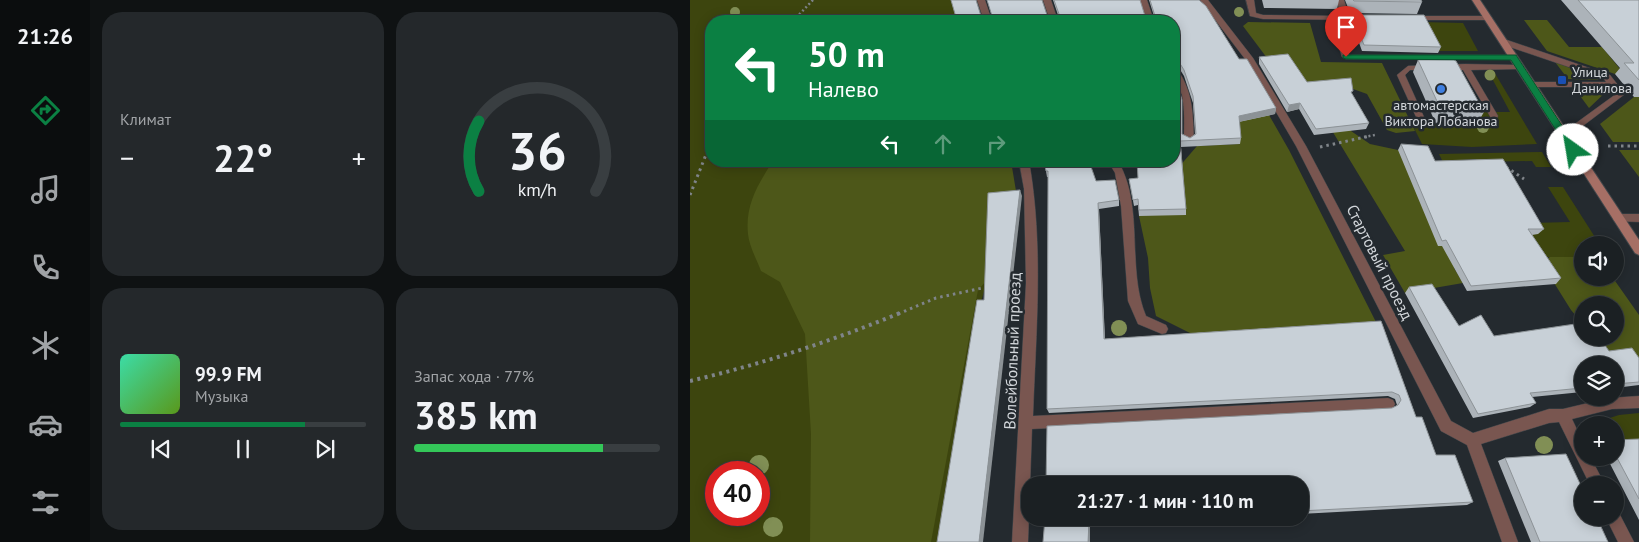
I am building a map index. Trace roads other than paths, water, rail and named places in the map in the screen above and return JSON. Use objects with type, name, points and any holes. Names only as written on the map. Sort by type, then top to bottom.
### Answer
[{"type":"street","points":[[1476,0],[1639,250]]},
{"type":"lane","points":[[981,0],[986,15]]},
{"type":"lane","points":[[1047,0],[1052,15]]},
{"type":"lane","points":[[1143,0],[1148,15]]},
{"type":"lane","name":"Стартовый проезд","points":[[1204,0],[1249,58],[1303,150],[1446,426],[1472,440]]},
{"type":"lane","points":[[1250,0],[1253,14],[1263,17],[1346,18],[1373,21],[1336,24],[1346,57],[1513,57]]},
{"type":"lane","points":[[1340,0],[1346,18]]},
{"type":"lane","points":[[1403,18],[1488,18]]},
{"type":"lane","points":[[1504,42],[1607,77],[1621,94],[1564,136]]},
{"type":"lane","points":[[1465,66],[1494,116]]},
{"type":"lane","points":[[1420,117],[1401,75],[1408,68],[1520,67]]},
{"type":"lane","points":[[1180,78],[1183,82],[1188,100],[1189,140]]},
{"type":"lane","points":[[1531,85],[1614,84]]},
{"type":"lane","name":"Волейбольный проезд","points":[[1020,542],[1032,283],[1029,189],[1025,167]]},
{"type":"lane","points":[[1121,167],[1134,301],[1142,320],[1162,329]]},
{"type":"lane","points":[[1618,218],[1639,218]]},
{"type":"lane","points":[[1510,542],[1472,440],[1549,416],[1563,415],[1612,403],[1639,402]]},
{"type":"lane","points":[[1026,423],[1388,404]]},
{"type":"lane","points":[[1563,415],[1574,438]]},
{"type":"lane","points":[[1618,526],[1626,542]]},
{"type":"place","name":"Улица Данилова","points":[[1562,80]]},
{"type":"place","name":"автомастерская Виктора Лобанова","points":[[1441,89]]}]
